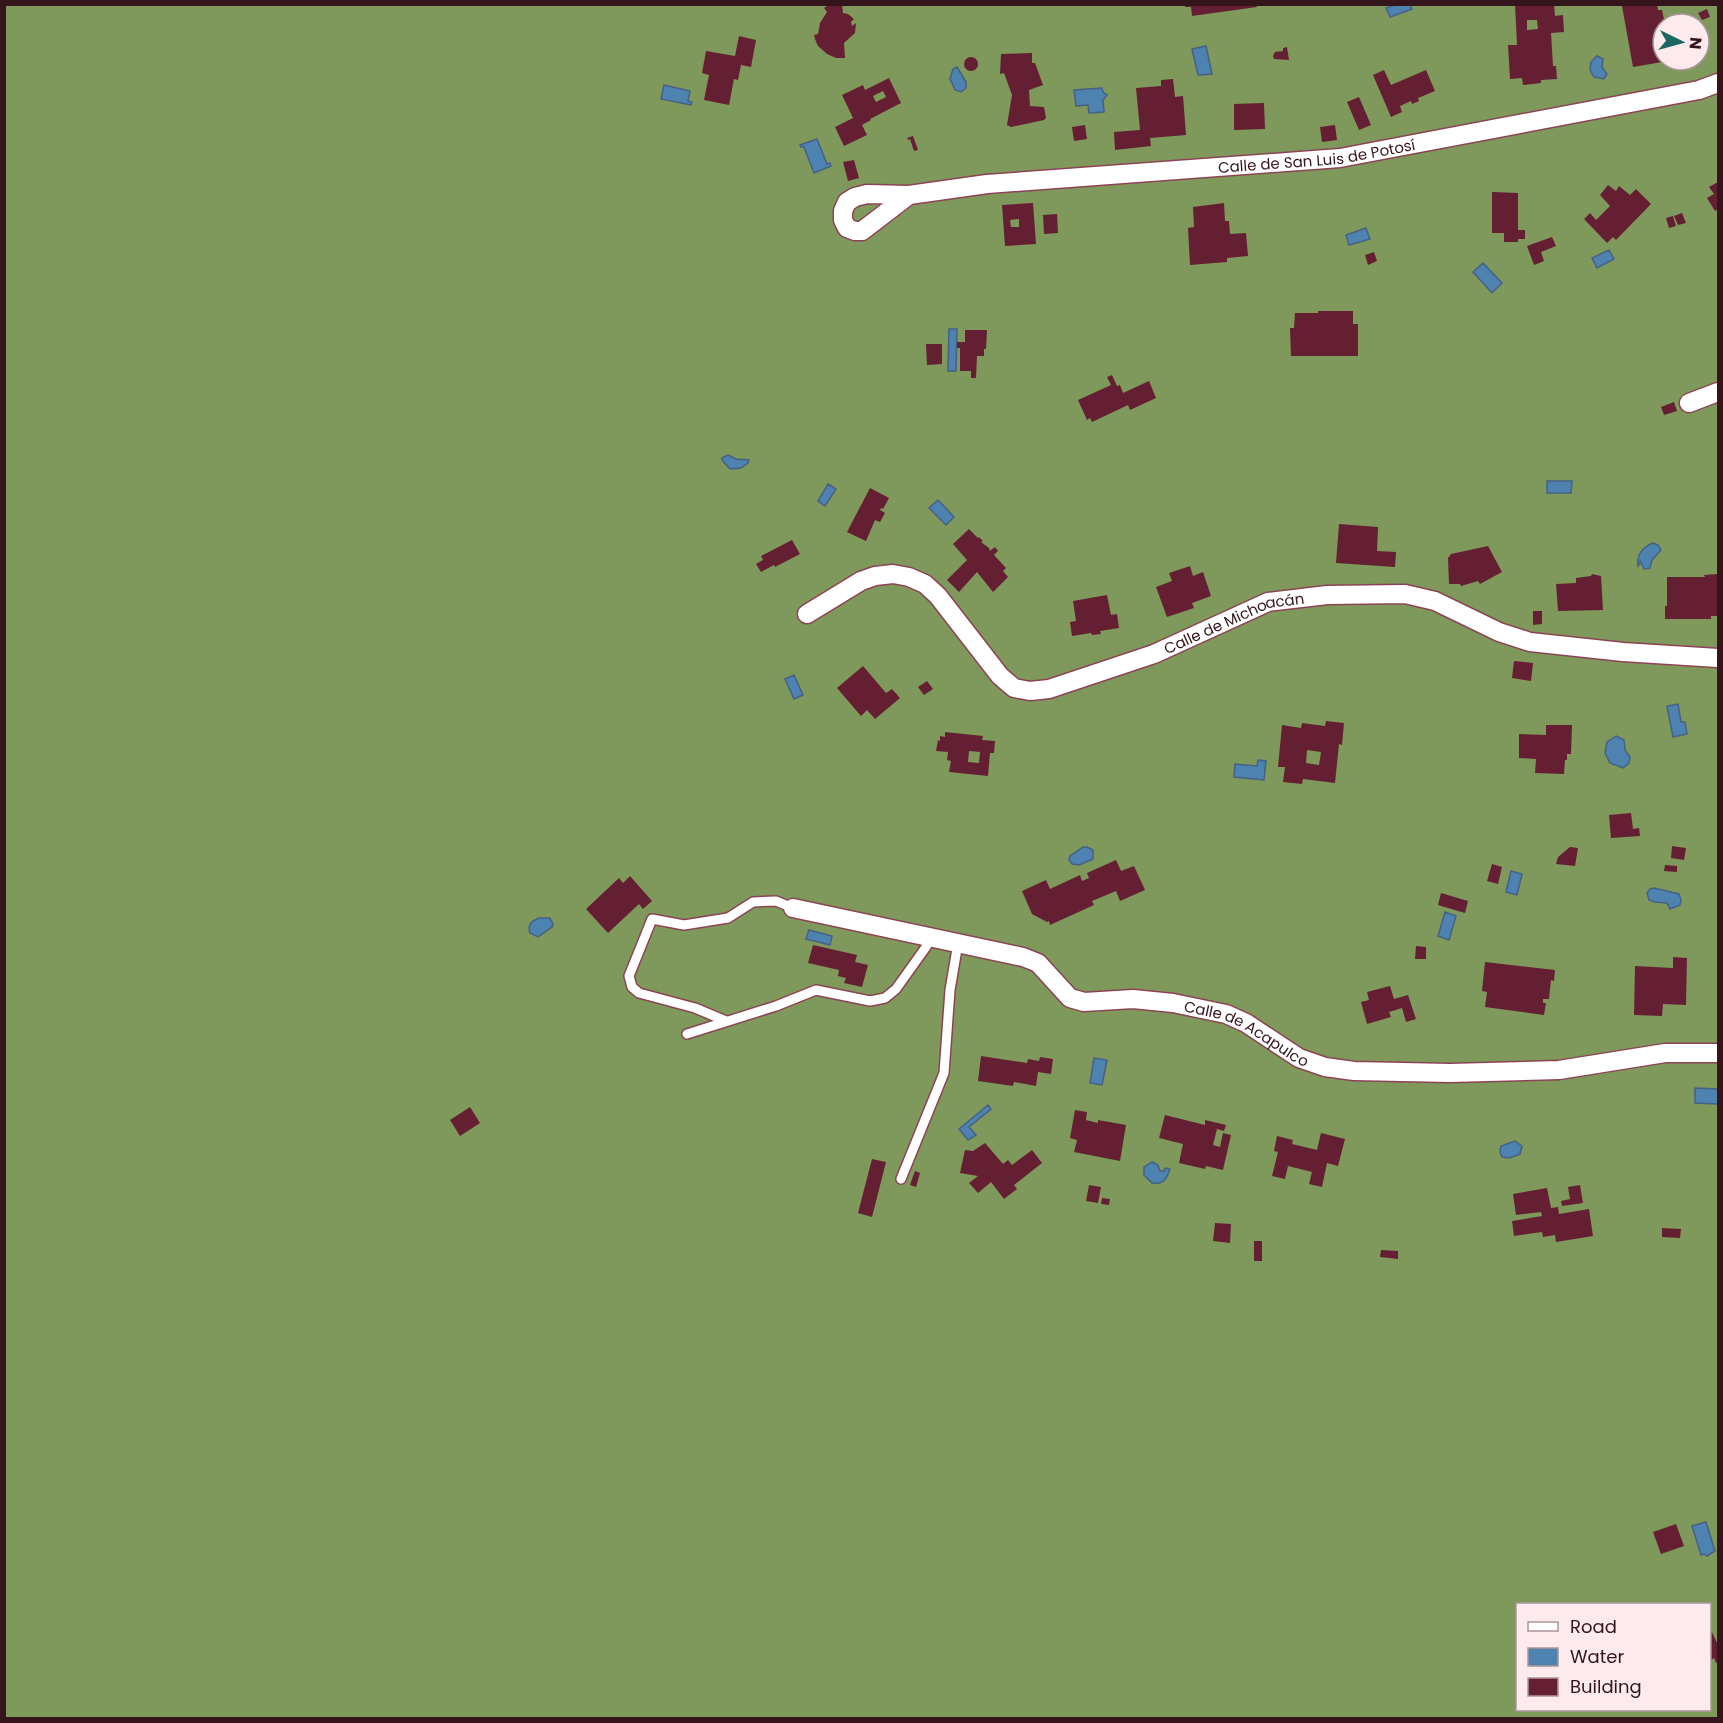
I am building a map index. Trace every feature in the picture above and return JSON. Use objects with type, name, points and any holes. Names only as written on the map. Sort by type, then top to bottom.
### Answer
[{"type":"street","name":"Calle de San Luis de Potosí","points":[[909,195],[987,184],[1340,158],[1699,90],[1719,83]]},
{"type":"street","points":[[1689,403],[1719,392]]},
{"type":"street","name":"Calle de Michoacán","points":[[807,614],[868,578],[893,574],[909,577],[924,584],[938,596],[1000,676],[1014,688],[1030,691],[1049,689],[1154,654],[1268,602],[1327,596],[1405,594],[1435,602],[1499,632],[1530,642],[1623,652],[1719,658]]},
{"type":"street","name":"Calle de Acapulco","points":[[794,908],[1023,957],[1038,963],[1070,998],[1084,1002],[1133,999],[1173,1003],[1226,1014],[1246,1023],[1299,1058],[1325,1067],[1354,1071],[1450,1073],[1559,1070],[1665,1053],[1719,1053]]},
{"type":"lane","points":[[726,1022],[695,1008],[639,993],[632,987],[628,976],[652,919],[684,925],[728,918],[753,902],[776,901],[794,908]]},
{"type":"lane","points":[[687,1034],[776,1006],[816,990],[870,1000],[885,998],[897,989],[931,937]]},
{"type":"lane","points":[[901,1179],[944,1072],[950,990],[958,943]]},
{"type":"green space","points":[[5,5],[1718,5],[1718,1718],[5,1718]]},
{"type":"water","points":[[1395,5],[1410,5],[1412,9],[1390,17],[1386,8]]},
{"type":"water","points":[[1206,46],[1212,74],[1198,75],[1192,49]]},
{"type":"water","points":[[1597,56],[1603,59],[1602,67],[1607,74],[1604,79],[1594,77],[1590,70],[1591,62]]},
{"type":"water","points":[[957,67],[966,82],[966,88],[961,92],[955,90],[950,79],[953,69]]},
{"type":"water","points":[[664,85],[690,91],[688,101],[692,102],[691,105],[661,99]]},
{"type":"water","points":[[1102,88],[1107,95],[1103,100],[1104,112],[1089,113],[1088,105],[1076,106],[1074,90]]},
{"type":"water","points":[[817,139],[827,164],[830,163],[831,166],[814,173],[804,147],[800,145]]},
{"type":"water","points":[[1366,228],[1370,239],[1349,245],[1346,235]]},
{"type":"water","points":[[1609,250],[1614,259],[1597,268],[1592,258]]},
{"type":"water","points":[[1483,263],[1502,283],[1492,293],[1473,272]]},
{"type":"water","points":[[949,329],[957,329],[956,371],[948,371]]},
{"type":"water","points":[[728,455],[736,459],[749,460],[741,468],[730,469],[722,460]]},
{"type":"water","points":[[1547,481],[1572,481],[1571,493],[1547,493]]},
{"type":"water","points":[[828,484],[836,489],[825,506],[818,501]]},
{"type":"water","points":[[938,500],[954,517],[946,525],[929,508]]},
{"type":"water","points":[[1653,543],[1661,550],[1652,560],[1650,568],[1644,569],[1640,561],[1638,567],[1641,552]]},
{"type":"water","points":[[794,675],[803,695],[794,699],[785,679]]},
{"type":"water","points":[[1678,704],[1681,722],[1685,722],[1687,734],[1673,737],[1667,706]]},
{"type":"water","points":[[1616,736],[1624,740],[1625,750],[1630,757],[1629,763],[1623,768],[1610,763],[1605,753],[1607,742]]},
{"type":"water","points":[[1258,760],[1266,761],[1264,780],[1234,777],[1235,764],[1257,766]]},
{"type":"water","points":[[1083,847],[1093,850],[1093,859],[1079,865],[1072,864],[1069,860],[1070,856]]},
{"type":"water","points":[[1511,871],[1522,874],[1517,895],[1506,892]]},
{"type":"water","points":[[1654,888],[1679,894],[1680,905],[1670,909],[1667,903],[1649,900],[1647,893]]},
{"type":"water","points":[[1445,912],[1456,916],[1449,940],[1438,936]]},
{"type":"water","points":[[539,918],[550,918],[553,924],[538,937],[530,933],[529,927]]},
{"type":"water","points":[[809,930],[832,936],[830,945],[806,939]]},
{"type":"water","points":[[1094,1058],[1107,1060],[1102,1085],[1090,1083]]},
{"type":"water","points":[[1695,1088],[1718,1089],[1718,1104],[1695,1103]]},
{"type":"water","points":[[988,1105],[991,1109],[969,1127],[976,1135],[968,1140],[959,1129]]},
{"type":"water","points":[[1515,1141],[1522,1146],[1520,1154],[1510,1158],[1502,1157],[1501,1146]]},
{"type":"water","points":[[1152,1162],[1158,1165],[1160,1171],[1164,1171],[1165,1168],[1170,1169],[1162,1182],[1152,1183],[1144,1175],[1144,1167]]},
{"type":"water","points":[[1706,1522],[1715,1551],[1707,1556],[1701,1555],[1692,1526]]},
{"type":"building","points":[[830,4],[842,4],[843,13],[854,19],[851,22],[852,26],[856,23],[855,33],[844,43],[845,58],[836,58],[827,54],[818,46],[815,39],[814,35],[818,34],[820,23],[827,12],[824,8]]},
{"type":"building","points":[[1185,4],[1256,4],[1257,7],[1192,16],[1191,7],[1185,7]]},
{"type":"building","points":[[1515,4],[1554,4],[1555,16],[1563,15],[1564,32],[1551,33],[1553,66],[1556,66],[1557,79],[1523,85],[1522,78],[1510,79],[1508,45],[1517,45]],"holes":[[[1527,20],[1537,20],[1538,29],[1527,30]]]},
{"type":"building","points":[[1657,4],[1658,10],[1662,10],[1662,12],[1651,12],[1651,64],[1633,67],[1622,6]]},
{"type":"building","points":[[739,36],[756,40],[751,67],[741,65],[738,80],[734,79],[729,105],[704,100],[709,75],[702,73],[706,51],[735,56]]},
{"type":"building","points":[[1287,47],[1289,60],[1274,59],[1275,52],[1283,51],[1283,48]]},
{"type":"building","points":[[1032,53],[1032,63],[1035,63],[1043,85],[1029,90],[1030,106],[1044,107],[1046,118],[1011,127],[1007,125],[1012,95],[1004,73],[1000,74],[1001,54]]},
{"type":"building","points":[[971,57],[976,59],[978,64],[976,69],[971,71],[966,69],[964,64],[966,59]]},
{"type":"building","points":[[1384,70],[1391,85],[1426,70],[1435,91],[1418,98],[1419,101],[1412,104],[1411,101],[1400,106],[1402,112],[1391,117],[1373,75]]},
{"type":"building","points":[[889,78],[901,103],[862,125],[867,135],[844,146],[835,127],[853,118],[842,95],[863,85],[865,90]],"holes":[[[883,91],[886,97],[876,102],[873,96]]]},
{"type":"building","points":[[1173,79],[1175,97],[1183,96],[1186,135],[1150,138],[1151,146],[1115,150],[1114,132],[1140,130],[1136,88],[1161,86],[1161,80]]},
{"type":"building","points":[[1359,97],[1371,125],[1359,130],[1347,102]]},
{"type":"building","points":[[1264,103],[1265,129],[1234,130],[1234,104]]},
{"type":"building","points":[[1085,125],[1087,139],[1074,141],[1072,127]]},
{"type":"building","points":[[1335,125],[1337,140],[1322,142],[1320,127]]},
{"type":"building","points":[[913,136],[918,150],[914,151],[910,139],[907,138]]},
{"type":"building","points":[[854,160],[859,178],[848,181],[843,162]]},
{"type":"building","points":[[1718,182],[1718,209],[1715,211],[1707,198],[1714,194],[1709,187]]},
{"type":"building","points":[[1608,185],[1616,191],[1619,186],[1630,195],[1636,189],[1651,204],[1616,240],[1613,237],[1607,243],[1584,219],[1590,213],[1596,220],[1610,206],[1600,195]]},
{"type":"building","points":[[1492,192],[1518,193],[1518,230],[1525,230],[1525,239],[1518,239],[1518,242],[1504,242],[1504,233],[1492,233]]},
{"type":"building","points":[[1033,203],[1036,244],[1005,246],[1002,205]],"holes":[[[1019,219],[1019,227],[1011,227],[1010,220]]]},
{"type":"building","points":[[1224,203],[1225,221],[1229,221],[1230,234],[1246,233],[1248,256],[1227,258],[1227,262],[1190,265],[1188,228],[1194,227],[1193,207]]},
{"type":"building","points":[[1682,213],[1686,223],[1678,225],[1674,216]]},
{"type":"building","points":[[1057,214],[1058,233],[1044,234],[1043,215]]},
{"type":"building","points":[[1673,216],[1676,226],[1669,228],[1666,218]]},
{"type":"building","points":[[1552,237],[1556,246],[1541,252],[1544,261],[1534,265],[1527,246]]},
{"type":"building","points":[[1374,252],[1377,261],[1368,265],[1365,255]]},
{"type":"building","points":[[1318,311],[1353,311],[1353,324],[1358,324],[1358,356],[1291,356],[1290,328],[1294,328],[1295,313],[1318,313]]},
{"type":"building","points":[[965,330],[987,330],[984,356],[977,356],[976,378],[971,378],[971,371],[960,371],[960,348],[957,348],[957,342],[965,342]]},
{"type":"building","points":[[926,344],[942,344],[942,364],[927,365]]},
{"type":"building","points":[[1112,375],[1123,393],[1149,381],[1156,398],[1130,410],[1128,405],[1092,422],[1090,418],[1087,420],[1078,400],[1111,385],[1107,377]]},
{"type":"building","points":[[1674,402],[1677,411],[1664,415],[1661,407]]},
{"type":"building","points":[[870,488],[889,498],[880,510],[885,513],[880,522],[875,520],[866,541],[847,532]]},
{"type":"building","points":[[1339,524],[1378,527],[1377,551],[1396,552],[1395,567],[1336,563]]},
{"type":"building","points":[[969,529],[983,541],[981,542],[990,551],[995,547],[998,551],[994,555],[1006,568],[1003,571],[1008,577],[993,592],[977,572],[959,592],[947,580],[967,560],[953,544]]},
{"type":"building","points":[[792,540],[800,554],[761,572],[756,564],[763,560],[761,556]]},
{"type":"building","points":[[1488,546],[1502,572],[1480,584],[1478,581],[1461,586],[1460,584],[1449,584],[1448,558],[1451,554]]},
{"type":"building","points":[[1190,566],[1193,576],[1203,572],[1211,596],[1192,603],[1194,608],[1167,617],[1156,587],[1172,581],[1169,573]]},
{"type":"building","points":[[1592,574],[1601,576],[1603,610],[1558,611],[1556,584],[1576,583],[1576,578]]},
{"type":"building","points":[[1718,574],[1718,616],[1711,616],[1711,619],[1665,619],[1667,577],[1705,577],[1704,575]]},
{"type":"building","points":[[1107,595],[1111,615],[1117,614],[1119,628],[1100,631],[1101,634],[1072,636],[1070,622],[1076,621],[1073,601]]},
{"type":"building","points":[[1533,611],[1542,611],[1542,624],[1533,625]]},
{"type":"building","points":[[1514,661],[1533,663],[1531,681],[1512,678]]},
{"type":"building","points":[[863,666],[886,693],[892,689],[900,698],[875,719],[867,710],[861,716],[837,688]]},
{"type":"building","points":[[927,681],[933,689],[924,695],[918,687]]},
{"type":"building","points":[[1326,721],[1344,723],[1342,745],[1339,744],[1335,783],[1303,779],[1302,784],[1283,782],[1285,767],[1278,767],[1282,725],[1301,728],[1302,723],[1325,726]],"holes":[[[1307,750],[1321,752],[1319,765],[1306,763]]]},
{"type":"building","points":[[1546,725],[1572,725],[1571,754],[1567,754],[1564,774],[1535,773],[1536,759],[1519,758],[1519,734],[1546,735]]},
{"type":"building","points":[[945,732],[983,736],[982,740],[995,741],[994,753],[990,753],[988,776],[949,772],[951,761],[947,760],[948,752],[936,751],[940,736],[945,737]],"holes":[[[969,751],[980,752],[979,763],[968,762]]]},
{"type":"building","points":[[1631,813],[1633,829],[1639,828],[1640,836],[1611,838],[1609,815]]},
{"type":"building","points":[[1672,846],[1686,848],[1684,860],[1671,858]]},
{"type":"building","points":[[1570,847],[1578,848],[1575,866],[1556,864],[1558,857]]},
{"type":"building","points":[[1116,860],[1121,871],[1134,866],[1145,890],[1120,901],[1116,891],[1092,901],[1094,905],[1050,925],[1049,921],[1032,914],[1022,891],[1046,880],[1050,889],[1080,875],[1082,881],[1089,878],[1087,873]]},
{"type":"building","points":[[1492,864],[1502,867],[1498,884],[1487,881]]},
{"type":"building","points":[[1665,865],[1677,866],[1677,872],[1664,871]]},
{"type":"building","points":[[630,876],[652,901],[643,909],[639,904],[608,933],[586,909],[619,878],[623,883]]},
{"type":"building","points":[[1441,893],[1468,901],[1465,913],[1438,905]]},
{"type":"building","points":[[813,945],[857,955],[855,962],[868,965],[862,987],[844,983],[846,978],[838,976],[839,970],[808,963]]},
{"type":"building","points":[[1416,946],[1426,947],[1426,959],[1415,959]]},
{"type":"building","points":[[1673,957],[1687,958],[1686,1005],[1663,1004],[1662,1016],[1634,1015],[1635,966],[1673,968]]},
{"type":"building","points":[[1485,962],[1555,970],[1554,981],[1551,980],[1549,999],[1543,999],[1543,1003],[1546,1003],[1544,1015],[1485,1007],[1487,992],[1482,991]]},
{"type":"building","points":[[1390,986],[1394,999],[1408,995],[1416,1019],[1406,1022],[1402,1008],[1389,1012],[1391,1017],[1367,1024],[1361,1002],[1369,1000],[1367,992]]},
{"type":"building","points":[[981,1056],[1027,1063],[1028,1059],[1039,1061],[1040,1057],[1053,1059],[1051,1074],[1038,1072],[1036,1086],[1014,1082],[1013,1086],[978,1081]]},
{"type":"building","points":[[470,1107],[480,1123],[460,1136],[450,1120]]},
{"type":"building","points":[[1075,1110],[1087,1112],[1086,1120],[1126,1125],[1120,1161],[1074,1152],[1077,1140],[1070,1138]]},
{"type":"building","points":[[1165,1115],[1205,1125],[1205,1120],[1226,1125],[1224,1131],[1217,1129],[1213,1145],[1220,1147],[1223,1133],[1231,1135],[1223,1170],[1206,1166],[1205,1169],[1179,1163],[1183,1144],[1159,1138]]},
{"type":"building","points":[[1321,1133],[1345,1139],[1338,1166],[1327,1163],[1322,1187],[1309,1184],[1312,1172],[1288,1166],[1285,1179],[1272,1176],[1278,1152],[1274,1151],[1277,1136],[1293,1140],[1292,1144],[1317,1150]]},
{"type":"building","points":[[985,1143],[1003,1164],[1008,1160],[1012,1165],[1032,1150],[1042,1163],[1014,1185],[1017,1189],[1004,1199],[991,1182],[978,1193],[969,1183],[978,1176],[960,1173],[965,1150],[973,1151]]},
{"type":"building","points":[[872,1159],[886,1162],[872,1217],[858,1213]]},
{"type":"building","points":[[915,1171],[920,1173],[916,1187],[910,1185]]},
{"type":"building","points":[[1089,1185],[1101,1187],[1098,1203],[1086,1201]]},
{"type":"building","points":[[1580,1185],[1583,1203],[1562,1206],[1561,1201],[1570,1199],[1568,1187]]},
{"type":"building","points":[[1547,1188],[1551,1208],[1558,1207],[1559,1214],[1589,1209],[1593,1236],[1556,1242],[1555,1235],[1543,1237],[1542,1232],[1514,1236],[1512,1221],[1542,1216],[1541,1212],[1516,1215],[1513,1194]]},
{"type":"building","points":[[1102,1198],[1110,1199],[1109,1205],[1101,1204]]},
{"type":"building","points":[[1215,1223],[1231,1224],[1230,1243],[1213,1241]]},
{"type":"building","points":[[1662,1228],[1681,1229],[1680,1238],[1662,1237]]},
{"type":"building","points":[[1254,1241],[1262,1241],[1262,1261],[1254,1261]]},
{"type":"building","points":[[1381,1250],[1398,1251],[1398,1259],[1380,1257]]},
{"type":"building","points":[[1676,1524],[1684,1546],[1661,1554],[1653,1532]]},
{"type":"building","points":[[1711,1630],[1718,1645],[1718,1662],[1716,1663],[1714,1658],[1711,1660]]}]
